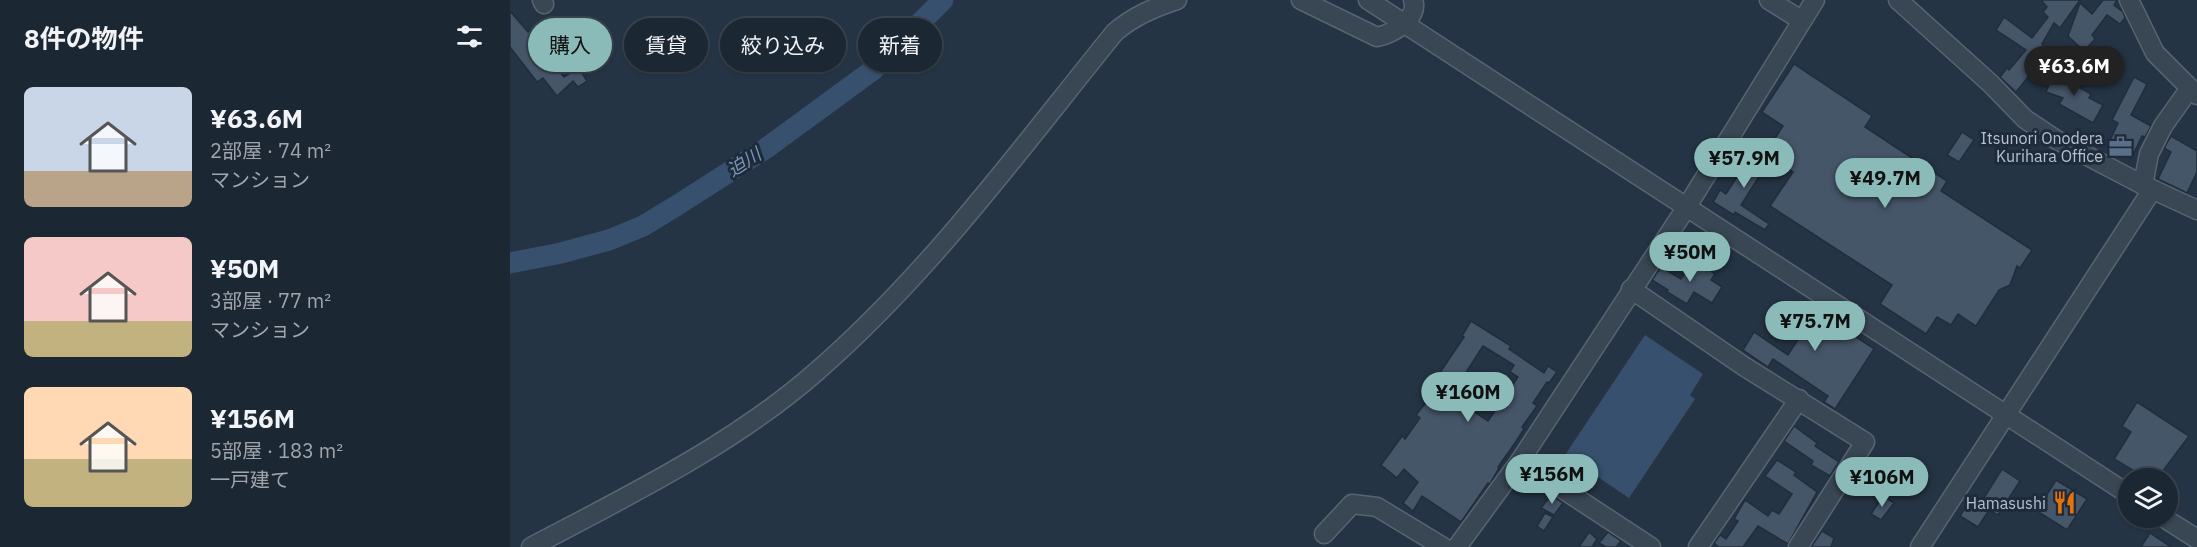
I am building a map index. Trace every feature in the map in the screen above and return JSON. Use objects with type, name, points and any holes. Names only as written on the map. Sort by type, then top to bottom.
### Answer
[{"type":"street","points":[[531,547],[643,489],[734,433],[816,373],[912,279],[955,231],[1115,32],[1130,19],[1152,8],[1177,0]]},
{"type":"street","points":[[1301,0],[1377,37],[1390,33],[1404,24],[1414,12],[1413,0]]},
{"type":"street","points":[[1368,0],[2118,487]]},
{"type":"street","points":[[1769,0],[1801,20]]},
{"type":"street","points":[[1457,547],[1520,461],[1686,208],[1815,0]]},
{"type":"street","points":[[1898,0],[1991,84],[2025,119],[2055,139],[2148,188],[2197,210]]},
{"type":"street","points":[[1920,547],[2007,415],[2148,188],[2149,154],[2163,126],[2194,91],[2155,53],[2129,0]]},
{"type":"street","points":[[1631,289],[1745,367],[1865,442],[1798,547]]},
{"type":"street","points":[[1698,547],[1798,399]]},
{"type":"street","points":[[1520,461],[1651,547]]},
{"type":"street","points":[[1324,534],[1352,504],[1377,507],[1443,547]]},
{"type":"street","points":[[2178,527],[2197,539]]},
{"type":"water","points":[[1645,335],[1703,374],[1690,395],[1695,399],[1629,498],[1565,455]]},
{"type":"building","points":[[2041,0],[2080,0],[2060,28],[2054,23],[2042,44],[2046,49],[2031,69],[2033,71],[2016,92],[2000,77],[2026,50],[1996,30],[2004,17],[2032,38],[2048,17],[2043,12],[2047,7]]},
{"type":"building","points":[[2103,0],[2117,0],[2114,5],[2123,12],[2125,18],[2120,24],[2107,15],[2092,35],[2095,39],[2084,51],[2068,36],[2080,3],[2092,14]]},
{"type":"building","points":[[510,11],[528,32],[528,70],[510,47]]},
{"type":"building","points":[[1794,64],[1872,116],[1865,127],[1947,181],[1941,191],[2032,250],[2020,268],[2017,266],[2010,285],[1999,290],[1976,326],[1958,314],[1951,325],[1937,317],[1926,334],[1880,304],[1892,285],[1770,206],[1793,172],[1765,154],[1783,126],[1762,112]]},
{"type":"building","points":[[2055,70],[2069,76],[2068,81],[2091,94],[2089,98],[2103,105],[2093,123],[2059,104],[2063,98],[2046,92]]},
{"type":"building","points":[[529,72],[560,72],[564,77],[572,72],[583,72],[587,81],[578,87],[573,81],[557,96],[543,78],[537,82]]},
{"type":"building","points":[[2134,77],[2147,84],[2131,115],[2151,126],[2145,137],[2142,136],[2131,159],[2107,147],[2118,123],[2112,120]]},
{"type":"building","points":[[1962,132],[1974,140],[1959,162],[1947,155]]},
{"type":"building","points":[[2171,136],[2197,151],[2197,172],[2187,193],[2158,179],[2171,152],[2164,148]]},
{"type":"building","points":[[1755,149],[1770,159],[1741,205],[1769,224],[1765,230],[1713,202],[1720,190],[1726,194]]},
{"type":"building","points":[[1694,259],[1715,274],[1711,280],[1722,287],[1712,303],[1694,292],[1687,304],[1652,280],[1661,267],[1681,279]]},
{"type":"building","points":[[1778,300],[1811,321],[1817,311],[1874,349],[1835,409],[1824,402],[1828,396],[1773,359],[1768,367],[1743,350],[1754,332],[1788,355],[1799,338],[1766,319]]},
{"type":"building","points":[[1471,321],[1511,346],[1509,349],[1544,373],[1548,366],[1557,372],[1533,403],[1537,406],[1522,427],[1524,429],[1498,467],[1490,484],[1488,483],[1461,522],[1422,496],[1413,511],[1403,503],[1418,482],[1404,469],[1397,478],[1381,465],[1402,436],[1405,439],[1420,418],[1416,415],[1443,381],[1437,377],[1464,337],[1462,336]],"holes":[[[1483,346],[1514,365],[1510,372],[1518,377],[1488,421],[1455,399],[1456,397],[1452,394]]]},
{"type":"building","points":[[2137,402],[2189,436],[2165,468],[2129,468],[2114,459],[2131,432],[2122,426]]},
{"type":"building","points":[[1794,426],[1817,443],[1815,446],[1839,462],[1830,476],[1811,465],[1813,461],[1784,441]]},
{"type":"building","points":[[1777,460],[1796,472],[1794,475],[1817,492],[1788,544],[1758,526],[1743,547],[1719,547],[1714,543],[1720,535],[1726,539],[1738,521],[1734,519],[1745,500],[1768,516],[1772,510],[1779,514],[1792,494],[1765,476]]},
{"type":"building","points":[[1876,466],[1891,476],[1882,493],[1866,483]]},
{"type":"building","points":[[2002,469],[2020,481],[1998,515],[1989,510],[1978,527],[1960,516],[1970,500],[1979,506]]},
{"type":"building","points":[[2056,480],[2087,499],[2067,530],[2037,511]]},
{"type":"building","points":[[1551,495],[1563,503],[1554,515],[1541,508]]},
{"type":"building","points":[[1883,496],[1894,503],[1881,520],[1871,514]]},
{"type":"building","points":[[1545,513],[1553,517],[1544,531],[1537,526]]},
{"type":"building","points":[[1822,531],[1834,538],[1831,547],[1811,547]]},
{"type":"building","points":[[1589,532],[1597,539],[1592,547],[1579,547]]},
{"type":"building","points":[[1608,532],[1621,541],[1616,547],[1606,547],[1599,543]]},
{"type":"building","points":[[2150,533],[2171,547],[2141,547]]},
{"type":"waterway","name":"迫川","points":[[510,263],[561,253],[609,240],[643,226],[676,206],[765,149],[873,70],[943,0]]},
{"type":"place","name":"Itsunori Onodera Kurihara Office","points":[[2121,147]]},
{"type":"place","name":"Hamasushi","points":[[2064,503]]}]
